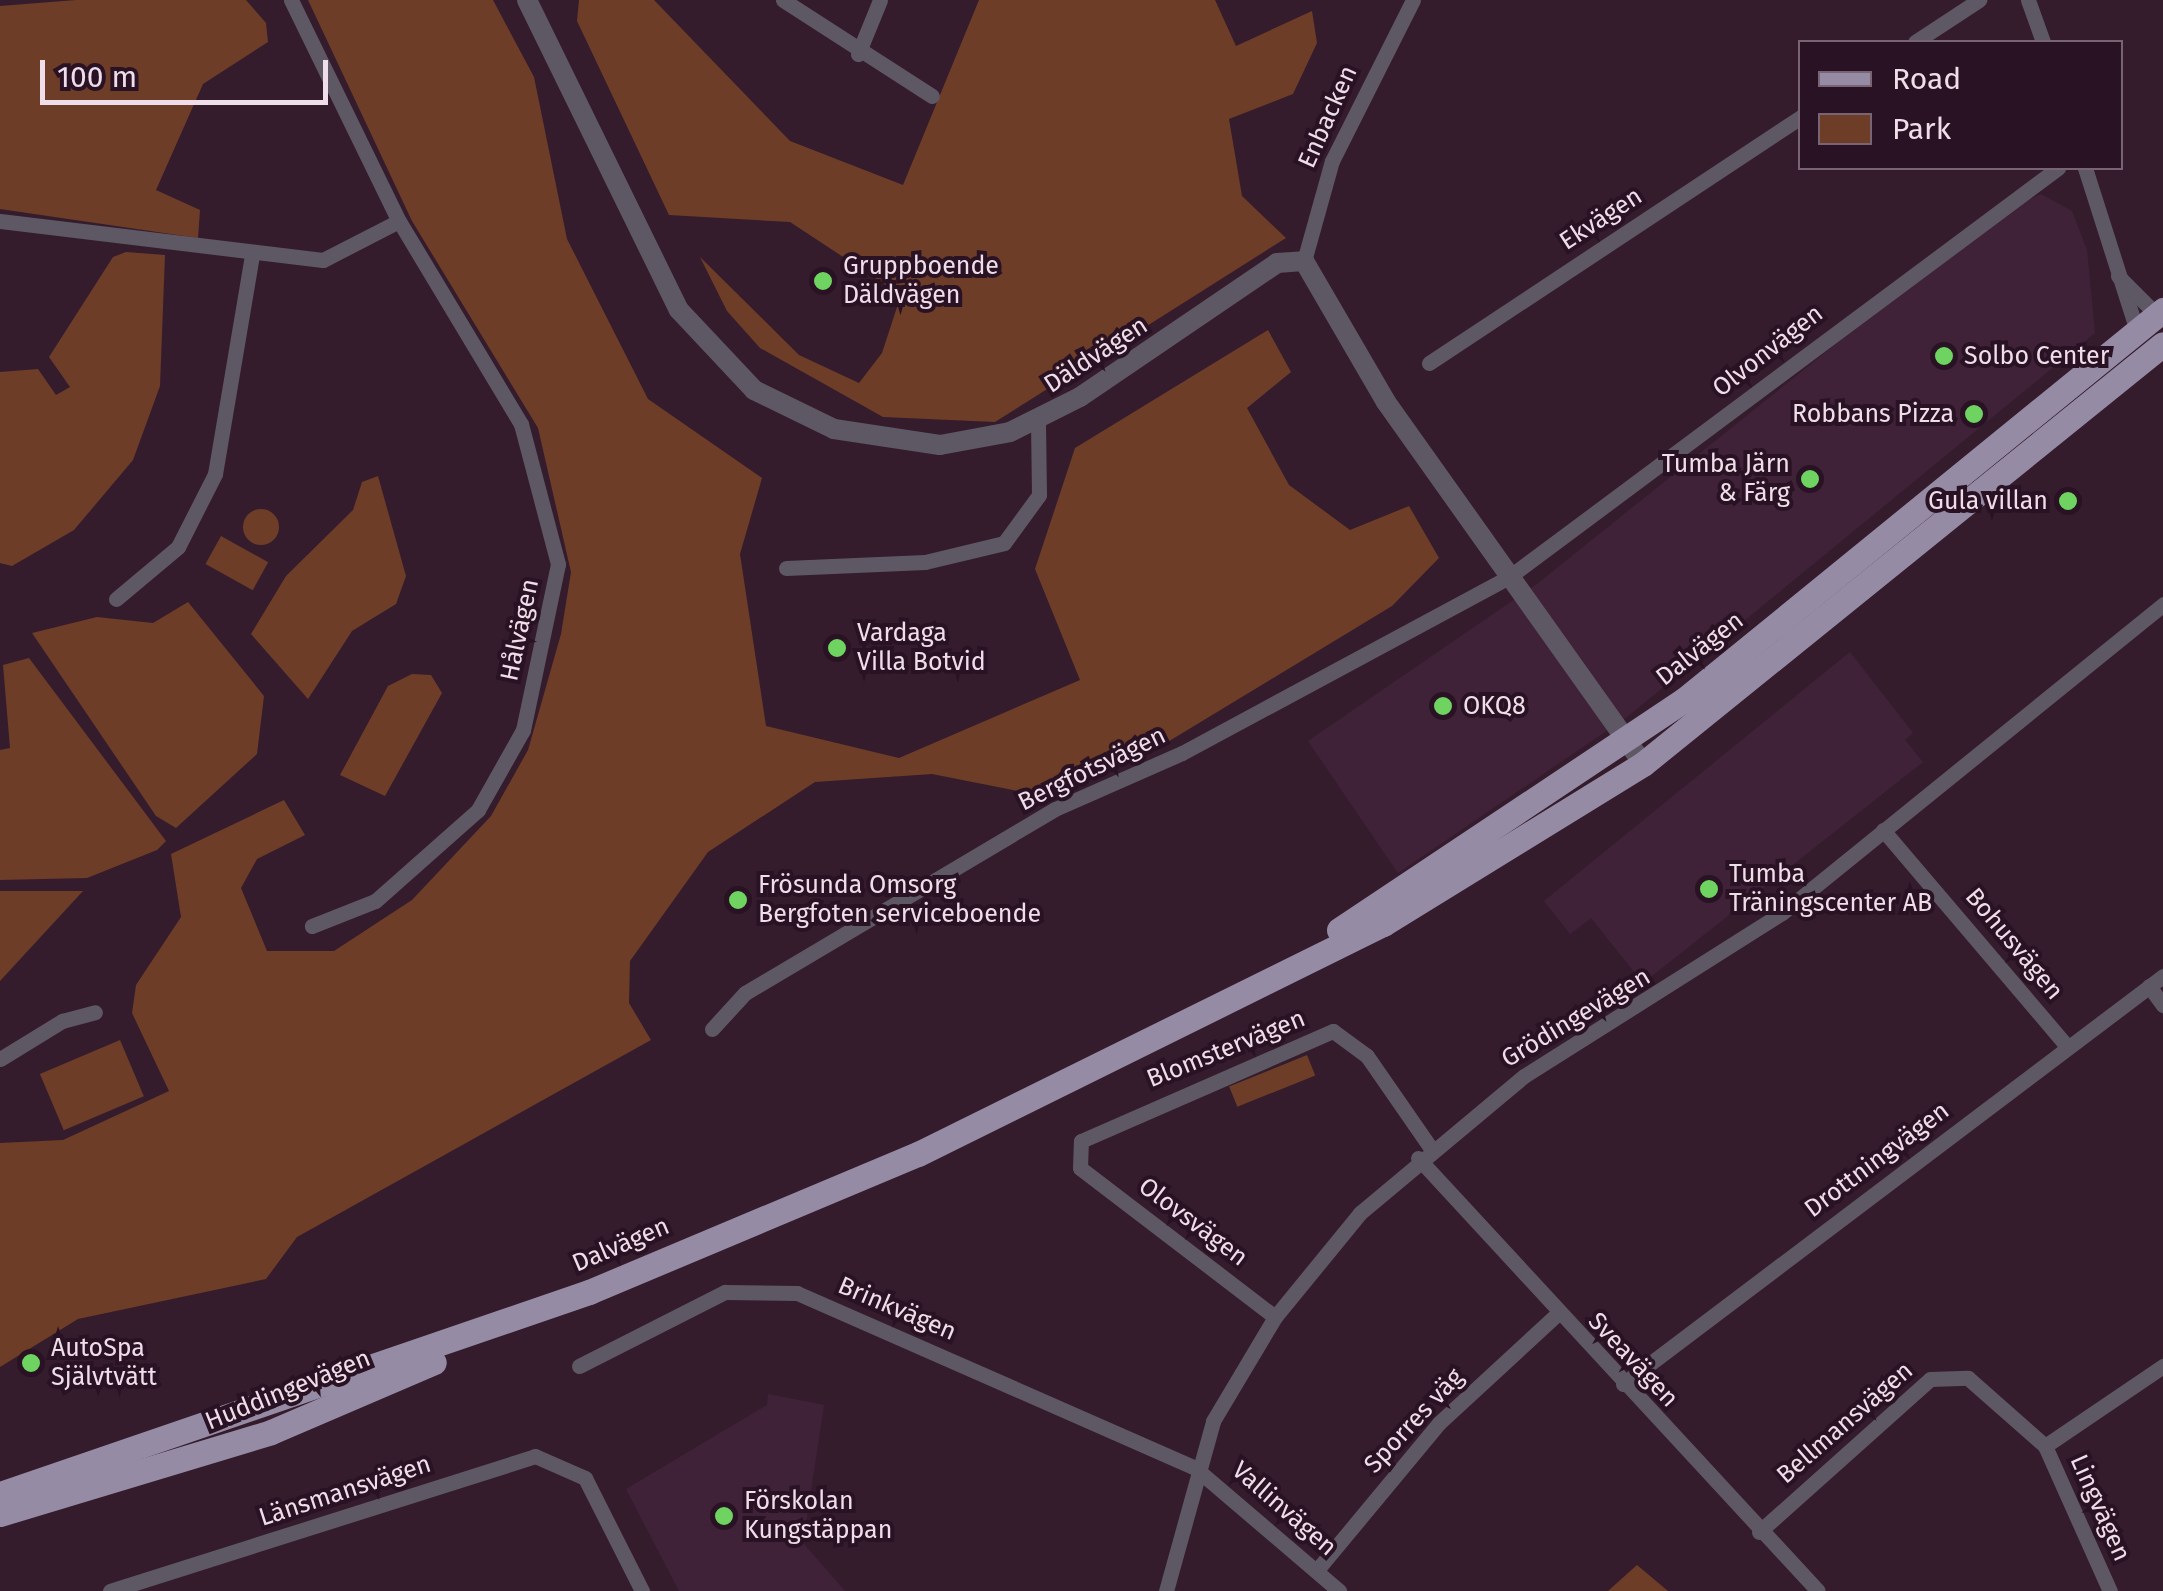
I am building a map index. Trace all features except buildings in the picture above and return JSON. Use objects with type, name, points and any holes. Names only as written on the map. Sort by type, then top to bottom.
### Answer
[{"type":"main road","name":"Dalvägen","points":[[0,1494],[589,1292],[918,1154],[1452,885],[1643,764],[2154,348],[2161,315]]},
{"type":"main road","name":"Dalvägen","points":[[1242,992],[1627,742],[2154,348]]},
{"type":"main road","name":"Huddingevägen","points":[[0,1514],[271,1432],[589,1292]]},
{"type":"street","name":"Hålvägen","points":[[291,0],[399,221],[528,440],[558,564],[554,603],[523,730],[478,810],[375,901],[312,926]]},
{"type":"street","points":[[783,0],[858,54],[932,96]]},
{"type":"street","points":[[858,54],[880,0]]},
{"type":"street","name":"Enbacken","points":[[1304,260],[1332,161],[1413,0]]},
{"type":"street","points":[[1918,40],[1979,0]]},
{"type":"street","points":[[2028,0],[2042,40]]},
{"type":"street","name":"Däldvägen","points":[[534,2],[679,310],[754,390],[834,429],[908,443],[967,445],[1038,420],[1277,262],[1304,260]]},
{"type":"street","name":"Ekvägen","points":[[1429,363],[1798,118]]},
{"type":"street","name":"Olvonvägen","points":[[1509,577],[2055,170]]},
{"type":"street","points":[[2085,170],[2118,276],[2154,348]]},
{"type":"street","points":[[0,221],[252,256],[323,260],[399,221]]},
{"type":"street","points":[[116,600],[178,547],[215,474],[252,256]]},
{"type":"street","points":[[1304,260],[1372,381],[1643,764]]},
{"type":"street","points":[[2118,276],[2161,315]]},
{"type":"street","points":[[786,568],[925,562],[1004,542],[1038,495],[1038,420]]},
{"type":"street","name":"Bergfotsvägen","points":[[712,1029],[744,993],[1055,810],[1182,753],[1509,577]]},
{"type":"street","name":"Grödingevägen","points":[[1166,1591],[1194,1466],[1275,1317],[1424,1153],[1524,1076],[1724,957],[2163,604]]},
{"type":"street","name":"Bohusvägen","points":[[1882,830],[2068,1046]]},
{"type":"street","name":"Drottningvägen","points":[[1623,1384],[2163,976]]},
{"type":"street","points":[[2149,986],[2163,1006]]},
{"type":"street","points":[[0,1059],[62,1021],[95,1012]]},
{"type":"street","name":"Blomstervägen","points":[[1080,1168],[1074,1152],[1093,1130],[1333,1032],[1367,1056],[1424,1153]]},
{"type":"street","name":"Sveavägen","points":[[1424,1153],[1556,1315],[1818,1591]]},
{"type":"street","name":"Olovsvägen","points":[[1080,1168],[1275,1317]]},
{"type":"street","name":"Brinkvägen","points":[[579,1366],[725,1292],[777,1288],[1194,1466]]},
{"type":"street","name":"Sporres väg","points":[[1317,1570],[1439,1423],[1556,1315]]},
{"type":"street","points":[[2045,1446],[2163,1366]]},
{"type":"street","name":"Bellmansvägen","points":[[1759,1532],[1940,1376],[1968,1378],[2045,1446]]},
{"type":"street","name":"Lingvägen","points":[[2045,1446],[2110,1591]]},
{"type":"street","name":"Länsmansvägen","points":[[110,1591],[515,1460],[549,1457],[589,1483],[642,1591]]},
{"type":"street","name":"Vallinvägen","points":[[1194,1466],[1339,1591]]},
{"type":"shaded area","points":[[2041,194],[2072,211],[2087,250],[2095,333],[1627,717],[1398,873],[1308,741],[1537,584],[1998,214]]},
{"type":"shaded area","points":[[1850,652],[1913,733],[1905,740],[1923,762],[1643,983],[1591,918],[1570,934],[1544,901]]},
{"type":"shaded area","name":"Förskolan Kungstäppan","points":[[768,1394],[824,1405],[803,1543],[845,1591],[679,1591],[626,1489],[767,1405]]},
{"type":"green space","points":[[76,0],[246,0],[266,23],[268,42],[203,84],[156,190],[200,210],[198,238],[0,209],[0,6]]},
{"type":"green space","points":[[308,0],[493,0],[534,77],[567,239],[648,399],[762,478],[740,554],[766,726],[899,758],[1080,680],[1035,569],[1075,448],[1268,330],[1291,372],[1247,408],[1289,485],[1350,530],[1409,506],[1439,558],[1392,606],[1161,746],[1043,796],[932,774],[815,782],[708,852],[630,961],[629,1003],[651,1040],[297,1237],[266,1279],[78,1319],[0,1367],[0,1143],[63,1140],[169,1091],[132,1013],[136,985],[181,917],[171,854],[284,800],[305,835],[257,859],[241,888],[267,951],[334,951],[412,900],[491,816],[528,750],[561,634],[571,572],[538,428],[412,221]]},
{"type":"green space","points":[[579,0],[654,0],[790,141],[903,185],[979,0],[1215,0],[1236,46],[1312,11],[1317,43],[1293,94],[1229,119],[1242,196],[1286,238],[995,422],[883,417],[760,348],[727,311],[700,257],[799,355],[859,383],[882,353],[901,295],[790,222],[669,215],[577,21]]},
{"type":"green space","points":[[126,252],[165,255],[160,386],[133,460],[74,530],[12,566],[0,563],[0,372],[38,369],[56,395],[70,387],[49,357],[113,257]]},
{"type":"green space","points":[[378,476],[406,576],[396,604],[352,631],[308,699],[251,634],[286,576],[353,510],[362,482]]},
{"type":"green space","points":[[261,509],[274,514],[279,527],[274,540],[261,545],[248,540],[243,527],[248,514]]},
{"type":"green space","points":[[221,536],[268,562],[253,590],[205,564]]},
{"type":"green space","points":[[188,602],[264,696],[257,754],[176,828],[156,816],[32,633],[97,617],[153,623]]},
{"type":"green space","points":[[29,658],[166,841],[157,850],[87,878],[0,880],[0,750],[10,748],[3,665]]},
{"type":"green space","points":[[412,674],[431,675],[442,693],[385,796],[340,775],[388,686]]},
{"type":"green space","points":[[0,891],[83,891],[0,981]]},
{"type":"green space","points":[[120,1040],[144,1096],[64,1130],[40,1074]]},
{"type":"green space","points":[[1307,1055],[1315,1075],[1237,1107],[1229,1086]]},
{"type":"green space","points":[[1637,1565],[1668,1591],[1608,1591]]},
{"type":"place","name":"Gruppboende Däldvägen","points":[[823,281]]},
{"type":"place","name":"Solbo Center","points":[[1944,356]]},
{"type":"place","name":"Robbans Pizza","points":[[1974,414]]},
{"type":"place","name":"Tumba Järn & Färg","points":[[1810,479]]},
{"type":"place","name":"Gula villan","points":[[2068,501]]},
{"type":"place","name":"Vardaga Villa Botvid","points":[[837,648]]},
{"type":"place","name":"OKQ8","points":[[1443,706]]},
{"type":"place","name":"Tumba Träningscenter AB","points":[[1709,889]]},
{"type":"place","name":"Frösunda Omsorg Bergfoten serviceboende","points":[[738,900]]},
{"type":"place","name":"AutoSpa Självtvätt","points":[[31,1363]]},
{"type":"place","name":"Förskolan Kungstäppan","points":[[724,1516]]}]
